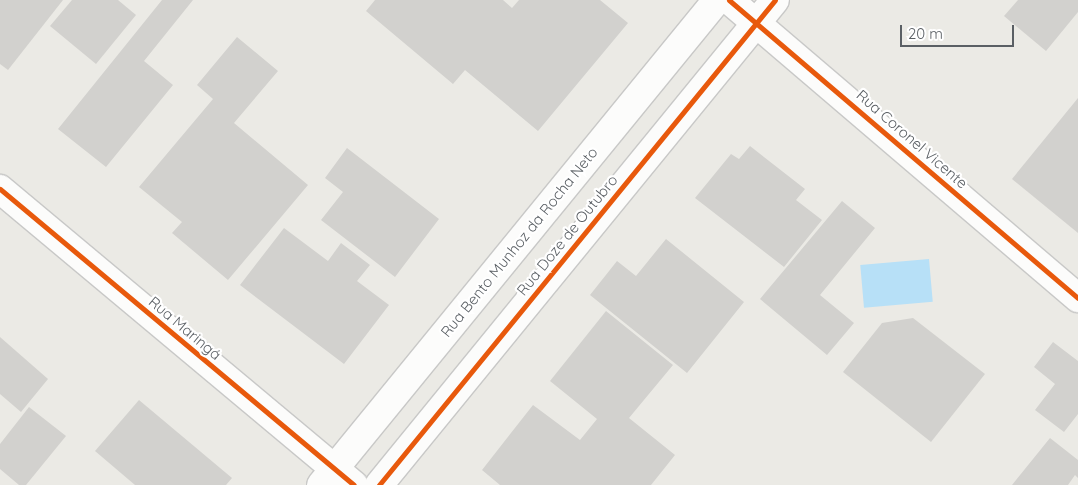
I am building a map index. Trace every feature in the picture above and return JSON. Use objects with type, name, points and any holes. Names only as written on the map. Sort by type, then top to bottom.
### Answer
[{"type":"street","name":"Rua Bento Munhoz da Rocha Neto","points":[[336,480],[717,0]]},
{"type":"street","name":"Rua Coronel Vicente","points":[[729,0],[1078,298]]},
{"type":"street","name":"Rua Doze de Outubro","points":[[378,485],[775,0]]},
{"type":"street","name":"Rua Maringá","points":[[0,189],[336,480]]},
{"type":"water","points":[[929,259],[933,302],[864,308],[860,265]]},
{"type":"building","points":[[0,0],[63,0],[8,70],[0,64]]},
{"type":"building","points":[[72,0],[118,0],[136,15],[96,64],[50,26]]},
{"type":"building","points":[[162,0],[193,0],[144,61],[173,85],[106,167],[58,129]]},
{"type":"building","points":[[375,0],[503,0],[512,8],[519,0],[600,0],[628,23],[538,131],[465,70],[453,84],[366,11]]},
{"type":"building","points":[[1018,0],[1078,0],[1078,12],[1046,51],[1004,16]]},
{"type":"building","points":[[237,37],[278,71],[234,123],[308,185],[228,280],[172,233],[182,222],[139,187],[213,99],[197,85]]},
{"type":"building","points":[[1078,98],[1078,233],[1012,179]]},
{"type":"building","points":[[750,146],[805,189],[796,200],[822,220],[784,267],[695,198],[731,154],[739,159]]},
{"type":"building","points":[[347,148],[439,219],[395,277],[321,220],[343,192],[325,178]]},
{"type":"building","points":[[842,201],[875,228],[820,295],[854,323],[827,355],[760,299]]},
{"type":"building","points":[[284,228],[328,261],[341,243],[370,265],[357,281],[389,305],[344,364],[240,285]]},
{"type":"building","points":[[666,239],[744,302],[687,373],[590,295],[617,261],[636,276]]},
{"type":"building","points":[[606,311],[673,365],[629,418],[675,455],[651,485],[500,485],[482,470],[533,405],[580,440],[597,419],[550,381]]},
{"type":"building","points":[[913,318],[985,374],[931,442],[843,372],[882,323]]},
{"type":"building","points":[[0,337],[48,379],[21,412],[0,394]]},
{"type":"building","points":[[1053,342],[1078,361],[1078,414],[1064,432],[1035,410],[1055,384],[1034,367]]},
{"type":"building","points":[[139,400],[232,478],[226,485],[135,485],[95,451]]},
{"type":"building","points":[[29,407],[66,436],[26,485],[19,485],[0,469],[0,444]]},
{"type":"building","points":[[1050,438],[1078,460],[1078,478],[1075,475],[1068,485],[1012,485]]},
{"type":"cycle path","points":[[729,0],[1078,298]]},
{"type":"cycle path","points":[[379,485],[775,0]]},
{"type":"cycle path","points":[[0,189],[354,485]]}]
